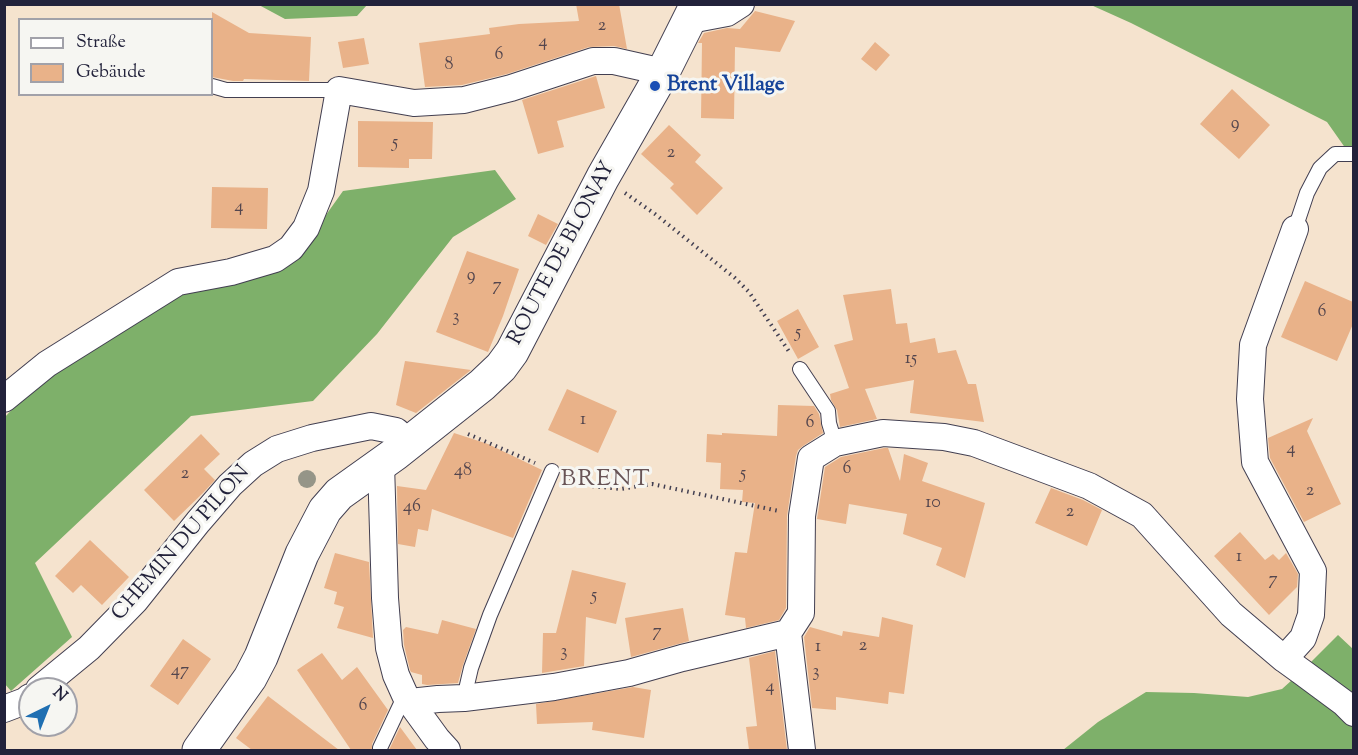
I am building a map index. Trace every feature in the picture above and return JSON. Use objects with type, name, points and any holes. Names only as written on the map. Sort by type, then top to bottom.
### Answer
[{"type":"main road","name":"ROUTE DE BLONAY","points":[[199,750],[250,678],[261,657],[302,554],[325,510],[339,494],[436,423],[482,385],[501,367],[512,352],[603,177],[663,72],[694,12]]},
{"type":"street","points":[[694,12],[727,13],[741,4]]},
{"type":"street","points":[[4,399],[47,364],[178,282],[231,272],[275,259],[291,248],[306,228],[321,191],[339,90],[414,103],[454,101],[511,88],[593,61],[614,61],[663,72]]},
{"type":"street","points":[[1284,659],[1303,638],[1311,615],[1313,571],[1255,462],[1250,399],[1253,345],[1296,229]]},
{"type":"street","name":"CHEMIN DU PILON","points":[[54,677],[89,648],[135,601],[198,522],[230,485],[253,464],[277,449],[312,438],[371,426],[396,430],[410,442]]},
{"type":"street","points":[[802,750],[788,633],[801,612],[802,516],[811,458],[835,443],[884,433],[944,437],[974,443],[1089,486],[1142,515],[1231,614],[1353,713]]},
{"type":"street","points":[[381,464],[385,598],[389,648],[396,675],[407,698],[447,750]]},
{"type":"street","points":[[407,698],[464,698],[554,687],[629,673],[788,633]]},
{"type":"lane","points":[[213,86],[226,90],[339,90]]},
{"type":"lane","points":[[1296,229],[1307,193],[1320,168],[1335,154],[1353,154]]},
{"type":"lane","points":[[801,369],[828,411],[835,443]]},
{"type":"lane","points":[[464,698],[471,668],[490,615],[552,471]]},
{"type":"lane","points":[[380,748],[407,698]]},
{"type":"path","points":[[623,192],[655,213],[735,278],[749,292],[801,369]]},
{"type":"path","points":[[436,423],[489,442],[591,486],[621,489],[652,484],[802,516]]},
{"type":"green space","points":[[259,5],[367,5],[357,16],[285,19]]},
{"type":"green space","points":[[1091,5],[1353,5],[1353,159],[1327,122]]},
{"type":"green space","points":[[495,170],[516,199],[453,237],[377,334],[313,401],[191,416],[35,563],[72,637],[27,677],[18,677],[18,685],[11,691],[4,683],[4,418],[34,386],[128,318],[311,236],[343,191]]},
{"type":"green space","points":[[1338,635],[1353,649],[1353,750],[1063,750],[1098,722],[1146,692],[1248,697],[1282,689]]},
{"type":"building","points":[[576,4],[619,4],[627,49],[614,46],[589,47],[507,74],[462,85],[425,87],[419,43],[490,34],[489,28],[579,21]]},
{"type":"building","points":[[755,11],[795,21],[780,52],[735,47],[734,119],[701,118],[702,43],[698,43],[704,33],[727,28],[740,29]]},
{"type":"building","points":[[212,12],[249,33],[311,37],[309,81],[244,79],[233,81],[213,77]]},
{"type":"building","points":[[364,38],[369,64],[343,68],[338,42]]},
{"type":"building","points":[[875,42],[890,55],[876,71],[861,59]]},
{"type":"building","points":[[596,76],[605,108],[557,121],[564,147],[538,154],[522,100]]},
{"type":"building","points":[[1232,89],[1270,125],[1239,159],[1200,124]]},
{"type":"building","points":[[358,121],[433,122],[432,159],[409,159],[409,168],[358,167]]},
{"type":"building","points":[[669,125],[701,155],[695,162],[723,188],[697,215],[670,188],[674,184],[641,154]]},
{"type":"building","points":[[212,187],[268,188],[267,229],[211,228]]},
{"type":"building","points":[[538,214],[558,224],[546,245],[528,236]]},
{"type":"building","points":[[467,251],[519,269],[488,352],[436,332]]},
{"type":"building","points":[[1305,281],[1353,302],[1353,324],[1337,361],[1281,337]]},
{"type":"building","points":[[891,289],[896,324],[907,323],[910,343],[935,338],[938,353],[956,350],[968,384],[976,384],[984,422],[910,413],[914,380],[865,389],[877,419],[840,427],[837,410],[830,394],[849,388],[834,345],[853,340],[843,295]]},
{"type":"building","points":[[798,309],[819,347],[798,359],[777,321]]},
{"type":"building","points":[[405,361],[471,370],[416,413],[396,405]]},
{"type":"building","points":[[567,389],[617,411],[598,453],[548,430]]},
{"type":"building","points":[[778,405],[814,406],[819,414],[823,433],[798,450],[796,456],[787,516],[786,608],[779,620],[746,628],[745,618],[725,615],[735,552],[747,553],[755,503],[742,502],[743,490],[720,489],[721,463],[706,462],[707,434],[777,436]]},
{"type":"building","points":[[1313,418],[1307,431],[1341,504],[1304,522],[1270,458],[1268,438]]},
{"type":"building","points":[[454,433],[488,444],[542,470],[513,538],[432,509],[428,531],[418,529],[415,547],[398,544],[397,486],[426,490]]},
{"type":"building","points":[[201,434],[220,454],[204,469],[215,480],[174,521],[144,490]]},
{"type":"building","points":[[888,448],[900,481],[904,454],[928,463],[922,481],[985,503],[965,578],[936,565],[942,548],[903,534],[907,514],[849,504],[846,524],[817,519],[825,467],[841,457]]},
{"type":"building","points":[[1051,488],[1102,510],[1087,546],[1035,523]]},
{"type":"building","points":[[1240,532],[1265,560],[1273,554],[1279,560],[1286,553],[1298,574],[1297,587],[1269,615],[1214,556]]},
{"type":"building","points":[[90,540],[129,577],[102,605],[81,585],[73,593],[55,576]]},
{"type":"building","points":[[335,553],[369,562],[373,638],[337,628],[344,607],[334,604],[337,592],[324,588]]},
{"type":"building","points":[[572,570],[626,583],[616,624],[586,617],[584,666],[542,673],[543,633],[556,633]]},
{"type":"building","points":[[683,608],[689,641],[631,657],[625,618]]},
{"type":"building","points":[[882,617],[913,625],[904,694],[889,692],[888,704],[836,697],[836,710],[812,708],[804,637],[810,627],[842,636],[843,631],[879,637]]},
{"type":"building","points":[[442,620],[476,629],[458,683],[422,684],[422,675],[410,670],[403,630],[406,627],[438,634]]},
{"type":"building","points":[[183,639],[211,659],[178,705],[150,686]]},
{"type":"building","points":[[775,651],[787,750],[749,750],[746,727],[757,726],[749,658]]},
{"type":"building","points":[[322,653],[342,680],[357,667],[388,710],[372,744],[372,750],[351,750],[297,670]]},
{"type":"building","points":[[633,687],[651,690],[644,738],[592,730],[593,722],[537,724],[536,704]]},
{"type":"building","points":[[268,696],[339,750],[252,750],[236,738]]},
{"type":"building","points":[[400,727],[417,750],[389,750]]},
{"type":"place","name":"Brent Village","points":[[655,86]]},
{"type":"district","name":"BRENT","points":[[606,481]]}]
